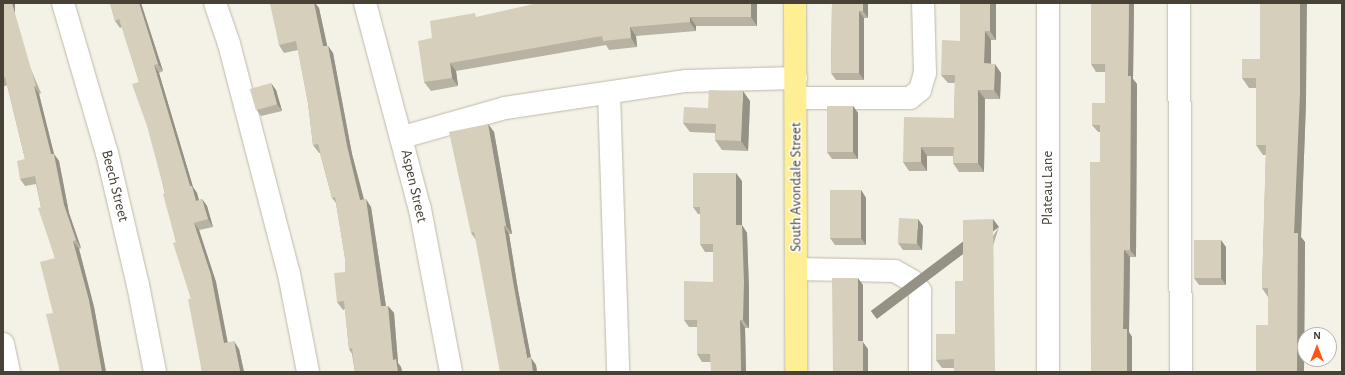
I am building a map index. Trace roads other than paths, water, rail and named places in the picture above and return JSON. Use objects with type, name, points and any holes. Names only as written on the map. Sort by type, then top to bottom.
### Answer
[{"type":"main road","name":"South Avondale Street","points":[[795,3],[797,269],[796,372]]},
{"type":"street","name":"Beech Street","points":[[63,3],[107,153],[138,285],[155,372]]},
{"type":"street","points":[[215,3],[229,44],[289,274],[308,372]]},
{"type":"street","name":"Aspen Street","points":[[366,3],[403,137],[420,209],[451,372]]},
{"type":"street","points":[[403,137],[505,108],[609,94],[686,81],[796,88],[910,98],[920,90],[925,73],[923,3]]},
{"type":"street","name":"Plateau Lane","points":[[1048,3],[1048,372]]},
{"type":"street","points":[[1179,3],[1181,372]]},
{"type":"street","points":[[609,94],[618,372]]},
{"type":"street","points":[[797,269],[895,271],[912,280],[920,291],[920,372]]},
{"type":"street","points":[[3,344],[8,372]]}]
